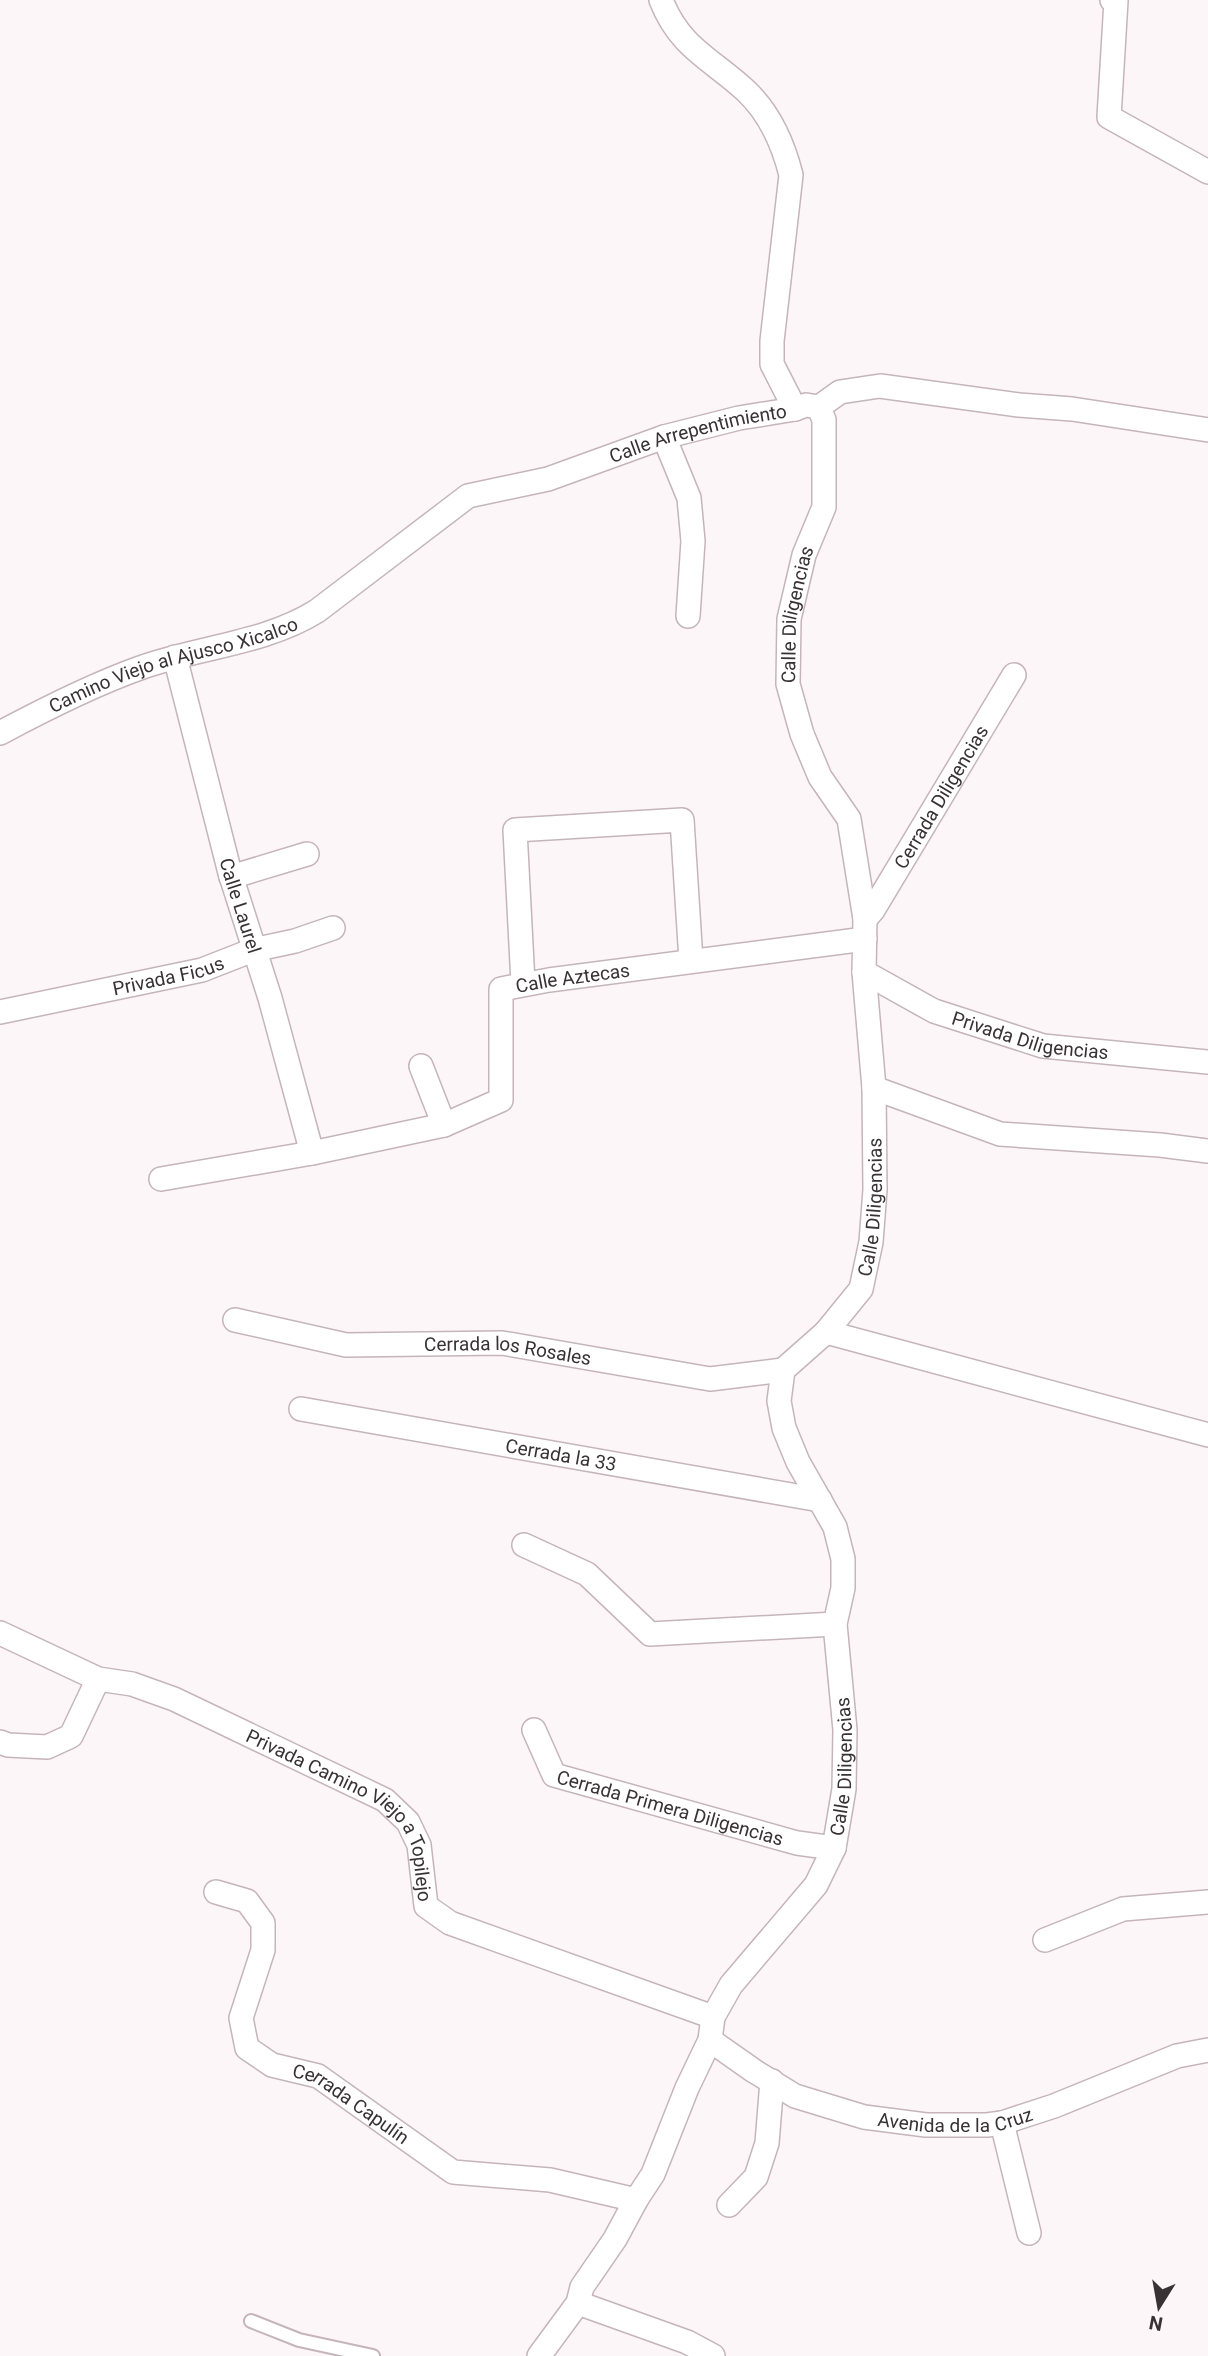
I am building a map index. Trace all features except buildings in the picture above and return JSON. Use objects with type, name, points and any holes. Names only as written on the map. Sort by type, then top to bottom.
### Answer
[{"type":"street","points":[[661,0],[666,14],[683,40],[745,90],[763,111],[777,133],[786,155],[791,175],[772,341],[772,363],[795,409]]},
{"type":"street","points":[[1112,0],[1116,1],[1109,117],[1208,173]]},
{"type":"street","name":"Calle Arrepentimiento","points":[[342,591],[468,496],[548,479],[664,437],[806,405],[819,407],[839,392],[880,386],[1019,405],[1072,409],[1208,430]]},
{"type":"street","name":"Calle Diligencias","points":[[539,2356],[578,2302],[582,2287],[615,2239],[653,2174],[731,1985],[816,1885],[834,1847],[844,1788],[845,1730],[835,1624],[843,1588],[843,1559],[835,1528],[798,1462],[784,1428],[779,1401],[783,1370],[827,1332],[861,1289],[871,1242],[875,1190],[874,1088],[864,972],[865,929],[849,819],[820,777],[802,734],[788,684],[789,619],[804,555],[824,506],[824,420],[819,407]]},
{"type":"street","points":[[664,437],[689,498],[694,541],[688,616]]},
{"type":"street","name":"Camino Viejo al Ajusco Xicalco","points":[[0,733],[81,693],[140,668],[257,638],[295,625],[342,591]]},
{"type":"street","name":"Calle Laurel","points":[[175,657],[231,877],[270,998],[312,1153]]},
{"type":"street","name":"Cerrada Diligencias","points":[[865,929],[873,910],[1014,674]]},
{"type":"street","points":[[523,983],[515,830],[682,820],[691,961]]},
{"type":"street","points":[[231,877],[307,854]]},
{"type":"street","name":"Privada Ficus","points":[[0,1012],[202,970],[253,950],[295,941],[333,928]]},
{"type":"street","name":"Calle Aztecas","points":[[161,1180],[312,1153],[444,1125],[501,1100],[501,989],[523,983],[691,961],[865,929]]},
{"type":"street","name":"Privada Diligencias","points":[[864,972],[934,1011],[1043,1046],[1208,1062]]},
{"type":"street","points":[[421,1066],[444,1125]]},
{"type":"street","points":[[874,1088],[1000,1134],[1208,1151]]},
{"type":"street","name":"Cerrada los Rosales","points":[[235,1320],[346,1345],[502,1343],[710,1379],[783,1370]]},
{"type":"street","points":[[827,1332],[1208,1435]]},
{"type":"street","name":"Cerrada la 33","points":[[302,1409],[820,1500]]},
{"type":"street","points":[[524,1545],[587,1574],[650,1634],[835,1624]]},
{"type":"street","name":"Privada Camino Viejo a Topilejo","points":[[0,1633],[98,1679],[132,1684],[174,1699],[385,1800],[408,1822],[419,1845],[426,1906],[450,1923],[712,2029]]},
{"type":"street","points":[[0,1742],[8,1745],[47,1747],[71,1736],[98,1679]]},
{"type":"street","name":"Cerrada Primera Diligencias","points":[[534,1730],[554,1775],[797,1843],[834,1847]]},
{"type":"street","name":"Cerrada Capulín","points":[[216,1892],[247,1900],[263,1923],[263,1950],[242,2018],[247,2049],[272,2065],[318,2076],[453,2172],[550,2180],[636,2200]]},
{"type":"street","points":[[1045,1940],[1123,1909],[1208,1902]]},
{"type":"street","name":"Avenida de la Cruz","points":[[712,2029],[772,2081],[795,2096],[864,2116],[926,2125],[1002,2123],[1055,2106],[1177,2056],[1208,2050]]},
{"type":"street","points":[[729,2205],[757,2177],[767,2143],[772,2081]]},
{"type":"street","points":[[1002,2123],[1028,2233]]},
{"type":"street","points":[[578,2302],[687,2343],[713,2356]]},
{"type":"lane","points":[[251,2321],[299,2340],[373,2356]]}]
